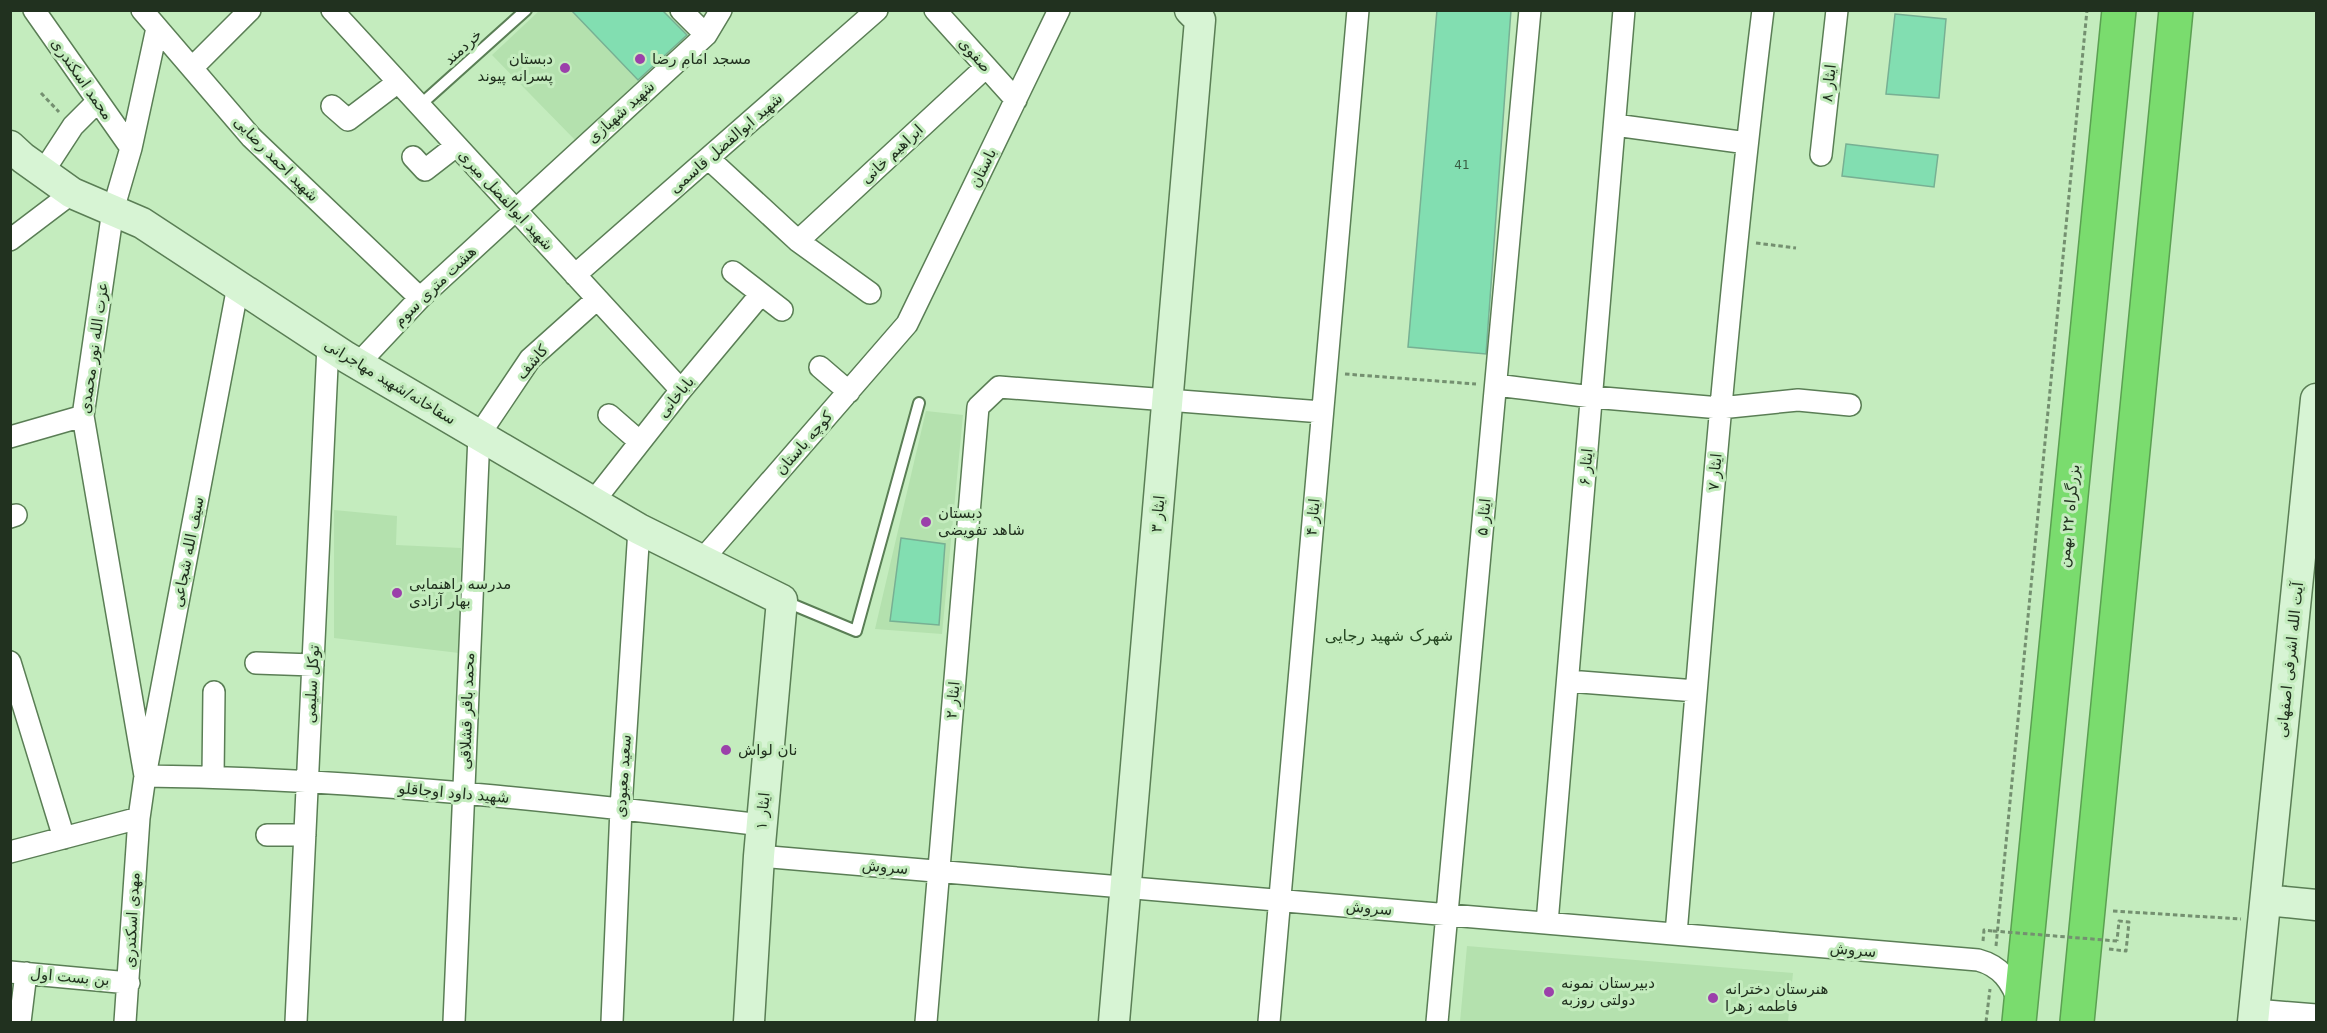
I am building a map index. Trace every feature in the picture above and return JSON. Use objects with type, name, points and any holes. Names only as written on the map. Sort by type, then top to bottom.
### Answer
[{"type":"highway","name":"بزرگراه ۲۲ بهمن","points":[[2020,1015],[2012,942],[2119,10]]},
{"type":"highway","points":[[2077,1023],[2176,10]]},
{"type":"street","name":"محمد اسکندری","points":[[34,10],[131,148]]},
{"type":"street","points":[[192,68],[250,10]]},
{"type":"street","name":"شهید ابوالفضل میری","points":[[332,10],[681,390]]},
{"type":"street","points":[[681,10],[706,35]]},
{"type":"street","name":"شهید شهبازی","points":[[515,209],[706,35],[721,10]]},
{"type":"street","name":"شهید ابوالفضل قاسمی","points":[[575,274],[877,10]]},
{"type":"street","name":"صفوی","points":[[935,10],[1016,100]]},
{"type":"street","name":"باستان","points":[[906,324],[1059,10]]},
{"type":"street","name":"ایثار ۳","points":[[1114,1023],[1200,20],[1190,10]]},
{"type":"street","name":"ایثار ۴","points":[[1269,1023],[1358,10]]},
{"type":"street","name":"ایثار ۵","points":[[1437,1023],[1530,10]]},
{"type":"street","name":"ایثار ۶","points":[[1547,923],[1624,10]]},
{"type":"street","name":"ایثار ۷","points":[[1676,934],[1720,408],[1763,10]]},
{"type":"street","name":"ایثار ۸","points":[[1821,155],[1837,10]]},
{"type":"street","name":"شهید احمد رضایی","points":[[149,16],[251,137],[420,298]]},
{"type":"street","name":"عزت الله نور محمدی","points":[[145,776],[83,416],[113,210],[131,148],[149,16]]},
{"type":"street","name":"ابراهیم خانی","points":[[798,241],[986,67]]},
{"type":"street","points":[[332,106],[348,120],[398,82]]},
{"type":"street","points":[[43,172],[73,126],[98,101]]},
{"type":"street","points":[[1615,125],[1747,143]]},
{"type":"street","name":"سقاخانه/شهید مهاجرانی","points":[[10,146],[72,192],[142,223],[358,364],[478,435],[639,529],[782,600]]},
{"type":"street","points":[[413,157],[424,171],[456,146]]},
{"type":"street","points":[[709,159],[798,241],[870,293]]},
{"type":"street","points":[[10,240],[72,192]]},
{"type":"street","name":"هشت متری سوم","points":[[358,364],[420,298],[515,209]]},
{"type":"street","points":[[733,272],[782,310]]},
{"type":"street","name":"سیف الله شجاعی","points":[[139,818],[238,286]]},
{"type":"street","name":"باباخانی","points":[[593,502],[681,390],[761,294]]},
{"type":"street","name":"کاشف","points":[[478,435],[530,359],[597,299]]},
{"type":"street","name":"کوچه باستان","points":[[702,560],[906,324]]},
{"type":"street","name":"توکل سلیمی","points":[[297,1023],[328,345]]},
{"type":"street","points":[[820,367],[849,392]]},
{"type":"street","points":[[1496,385],[1592,397],[1720,408],[1798,400],[1850,405]]},
{"type":"street","name":"ایثار ۲","points":[[926,1023],[978,407],[999,387],[1168,400]]},
{"type":"street","name":"آیت الله اشرفی اصفهانی","points":[[2254,1016],[2316,399]]},
{"type":"street","points":[[1168,400],[1322,412]]},
{"type":"street","points":[[609,415],[640,442]]},
{"type":"street","points":[[10,437],[83,416]]},
{"type":"street","name":"محمد باقر قشلاقی","points":[[454,1023],[478,435]]},
{"type":"street","name":"سعید معبودی","points":[[612,1023],[621,808],[639,529]]},
{"type":"street","name":"ایثار ۱","points":[[748,1023],[759,856],[782,600]]},
{"type":"street","points":[[256,663],[313,665]]},
{"type":"street","points":[[11,666],[64,838]]},
{"type":"street","points":[[1568,681],[1696,691]]},
{"type":"street","points":[[213,777],[214,692]]},
{"type":"street","name":"شهید داود اوجاقلو","points":[[145,776],[308,780],[621,808],[762,825]]},
{"type":"street","points":[[10,852],[139,818]]},
{"type":"street","name":"مهدی اسکندری","points":[[125,1023],[139,818]]},
{"type":"street","points":[[267,835],[305,835]]},
{"type":"street","name":"سروش","points":[[759,856],[1676,934],[1980,951]]},
{"type":"street","points":[[2265,910],[2316,905]]},
{"type":"street","points":[[1980,951],[2013,952],[2012,942]]},
{"type":"street","points":[[1980,951],[2010,983],[2020,1015]]},
{"type":"street","points":[[18,973],[20,1023]]},
{"type":"street","name":"بن بست اول","points":[[18,973],[129,983]]},
{"type":"street","points":[[2254,1016],[2316,1015]]},
{"type":"lane","name":"خردمند","points":[[419,106],[526,10]]},
{"type":"lane","points":[[782,600],[856,631],[919,403]]},
{"type":"path","points":[[2012,942],[2087,10]]},
{"type":"path","points":[[41,93],[73,126]]},
{"type":"path","points":[[1737,241],[1796,248]]},
{"type":"path","points":[[1326,373],[1496,385]]},
{"type":"path","points":[[2110,910],[2265,910]]},
{"type":"path","points":[[1980,951],[1984,930],[2117,940],[2118,921],[2129,922],[2126,951],[2106,949]]},
{"type":"shaded area","name":"دبستان پسرانه پیوند","points":[[540,10],[571,11],[638,81],[575,140],[492,55]]},
{"type":"shaded area","name":"دبستان شاهد تفویضی","points":[[926,411],[963,415],[942,634],[875,629]]},
{"type":"shaded area","name":"مدرسه راهنمایی بهار آزادی","points":[[334,510],[397,516],[396,545],[461,548],[459,653],[334,638]]},
{"type":"shaded area","points":[[1467,946],[1793,973],[1788,1022],[1460,1022]]},
{"type":"building","name":"مسجد امام رضا","points":[[571,10],[662,10],[687,35],[638,80]]},
{"type":"building","points":[[1437,10],[1511,10],[1486,354],[1408,347]]},
{"type":"building","points":[[1895,14],[1946,19],[1939,98],[1886,94]]},
{"type":"building","points":[[1846,144],[1938,155],[1934,187],[1842,176]]},
{"type":"building","points":[[901,538],[945,544],[939,625],[890,621]]},
{"type":"place","name":"مسجد امام رضا","points":[[640,59]]},
{"type":"place","name":"دبستان پسرانه پیوند","points":[[565,68]]},
{"type":"place","name":"دبستان شاهد تفویضی","points":[[926,522]]},
{"type":"place","name":"مدرسه راهنمایی بهار آزادی","points":[[397,593]]},
{"type":"place","name":"نان لواش","points":[[726,750]]},
{"type":"place","name":"دبیرستان نمونه دولتی روزبه","points":[[1549,992]]},
{"type":"place","name":"هنرستان دخترانه فاطمه زهرا","points":[[1713,998]]},
{"type":"district","name":"شهرک شهید رجایی","points":[[1389,635]]}]
